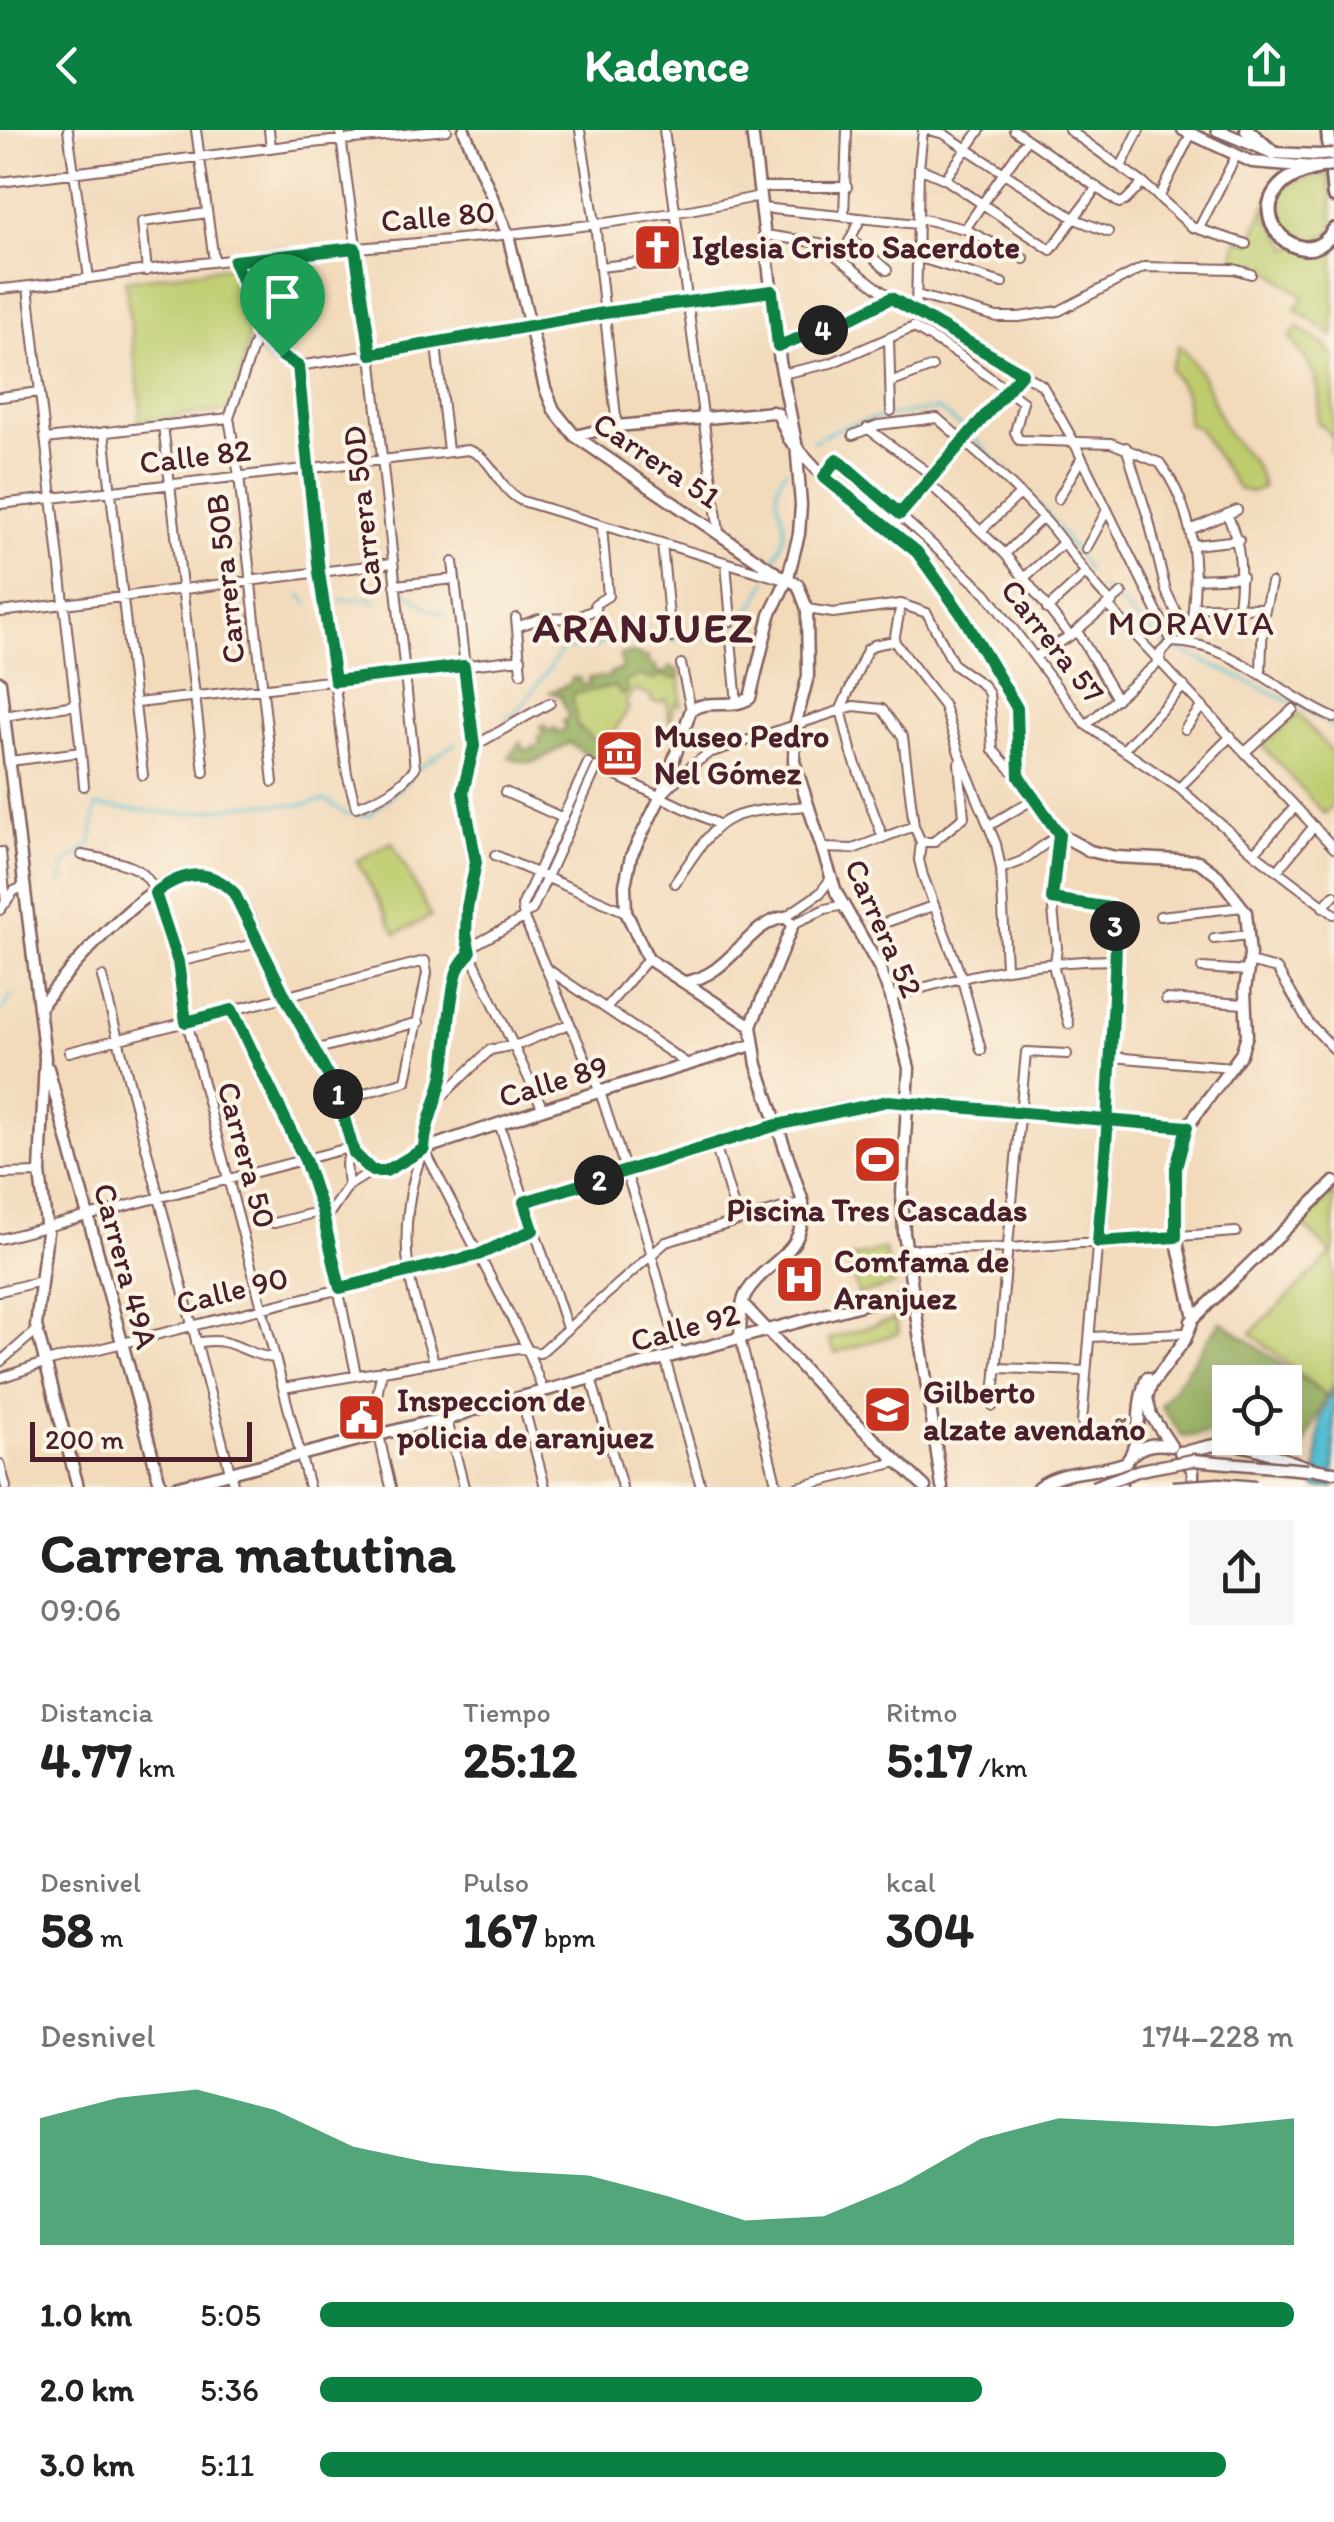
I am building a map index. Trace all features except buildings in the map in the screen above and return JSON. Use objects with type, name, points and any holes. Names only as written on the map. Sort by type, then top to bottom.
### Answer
[{"type":"highway","points":[[1247,130],[1273,153]]},
{"type":"highway","points":[[1328,130],[1334,196]]},
{"type":"highway","points":[[1325,163],[1293,175],[1280,186],[1272,198],[1271,215],[1280,237],[1295,246],[1319,244],[1334,230]]},
{"type":"street","points":[[68,130],[89,278]]},
{"type":"street","points":[[196,130],[214,262]]},
{"type":"street","points":[[268,130],[270,148]]},
{"type":"street","name":"Carrera 50D","points":[[335,681],[346,774],[356,807],[384,797],[402,785],[416,768],[371,354],[340,130]]},
{"type":"street","points":[[0,182],[447,130]]},
{"type":"street","name":"Carrera 51","points":[[464,130],[508,234],[544,388],[554,410],[575,436],[785,579]]},
{"type":"street","points":[[580,130],[595,223],[616,426]]},
{"type":"street","points":[[664,130],[719,532]]},
{"type":"street","points":[[690,710],[708,703],[746,702],[752,692],[766,626],[802,520],[796,443],[778,346],[752,130]]},
{"type":"street","points":[[844,217],[847,130]]},
{"type":"street","points":[[916,312],[919,168],[926,130],[944,134],[1075,219],[1108,232]]},
{"type":"street","points":[[944,179],[980,130]]},
{"type":"street","points":[[1014,130],[1121,203],[1143,183]]},
{"type":"street","points":[[1069,130],[1122,166],[1192,227],[1246,244]]},
{"type":"street","points":[[1122,166],[1139,130]]},
{"type":"street","points":[[1217,130],[1273,153],[1325,163]]},
{"type":"street","points":[[1158,198],[1187,132],[1262,164],[1325,163],[1334,154]]},
{"type":"street","points":[[965,229],[1027,139]]},
{"type":"street","points":[[1200,228],[1236,156]]},
{"type":"street","points":[[919,168],[944,179],[1051,250],[1097,188]]},
{"type":"street","name":"Calle 80","points":[[0,289],[214,262],[508,234],[847,187]]},
{"type":"street","name":"Calle 80","points":[[761,197],[860,220],[918,221],[965,229],[1024,259]]},
{"type":"street","points":[[147,271],[142,222],[207,213]]},
{"type":"street","points":[[840,259],[860,220]]},
{"type":"street","points":[[765,234],[816,241],[891,298],[1046,390],[1168,645]]},
{"type":"street","points":[[852,240],[886,270]]},
{"type":"street","points":[[600,267],[681,258]]},
{"type":"street","points":[[917,258],[1002,284]]},
{"type":"street","points":[[234,261],[250,298],[258,333],[298,366],[604,313],[772,291]]},
{"type":"street","points":[[917,295],[997,317],[1020,317],[1059,311],[1144,266],[1234,268],[1251,274]]},
{"type":"street","points":[[28,287],[84,786]]},
{"type":"street","points":[[778,346],[852,318],[891,298]]},
{"type":"street","points":[[782,374],[831,364],[926,319]]},
{"type":"street","points":[[913,327],[958,354],[1024,406],[1016,438],[1098,441],[1126,447],[1160,463],[1192,529],[1195,607],[1188,642]]},
{"type":"street","name":"Carrera 50B","points":[[258,333],[229,418],[274,782]]},
{"type":"street","points":[[889,338],[891,411]]},
{"type":"street","points":[[436,345],[448,451]]},
{"type":"street","points":[[298,366],[319,572],[335,681]]},
{"type":"street","points":[[890,383],[932,367]]},
{"type":"street","points":[[900,514],[1022,373]]},
{"type":"street","points":[[773,412],[781,397],[782,374]]},
{"type":"street","points":[[0,396],[40,392]]},
{"type":"street","points":[[575,436],[616,426],[773,412],[780,416],[789,439],[824,477],[917,552],[962,615],[1017,708],[1019,777]]},
{"type":"street","points":[[853,434],[866,428],[934,417],[967,434],[973,452],[1043,517],[1085,574],[1115,600],[1160,661],[1334,848]]},
{"type":"street","points":[[46,439],[229,418]]},
{"type":"street","points":[[163,425],[204,772]]},
{"type":"street","points":[[866,428],[926,471],[932,486],[982,530],[1047,609],[1074,633],[1116,698]]},
{"type":"street","points":[[104,432],[138,704],[143,775]]},
{"type":"street","points":[[1126,447],[1166,592],[1178,616],[1192,623]]},
{"type":"street","name":"Calle 82","points":[[0,504],[460,449],[480,454],[510,495],[551,511],[785,579]]},
{"type":"street","name":"Carrera 57","points":[[824,477],[837,459],[986,593],[1086,725],[1179,788],[1254,853],[1334,914]]},
{"type":"street","points":[[1058,499],[1081,459]]},
{"type":"street","points":[[798,475],[805,465],[813,463]]},
{"type":"street","points":[[982,530],[1020,494]]},
{"type":"street","points":[[1192,529],[1237,510]]},
{"type":"street","points":[[1086,549],[1106,512]]},
{"type":"street","points":[[1228,514],[1239,540],[1242,577],[1238,608]]},
{"type":"street","points":[[1004,554],[1043,517]]},
{"type":"street","points":[[522,672],[517,622],[576,618],[596,609],[596,604],[608,596],[602,526]]},
{"type":"street","points":[[1194,545],[1239,540]]},
{"type":"street","points":[[1024,578],[1062,543]]},
{"type":"street","points":[[662,544],[671,634]]},
{"type":"street","points":[[453,562],[474,746],[463,792],[476,862],[466,934],[470,953],[542,1108]]},
{"type":"street","points":[[0,612],[392,563]]},
{"type":"street","points":[[726,563],[731,621]]},
{"type":"street","points":[[1047,609],[1085,574]]},
{"type":"street","points":[[1195,579],[1242,577]]},
{"type":"street","points":[[785,579],[798,585],[807,609],[833,613],[901,604],[927,613],[954,665],[989,694],[993,750],[1019,777],[1059,834],[1090,850],[1116,857],[1198,861],[1218,876],[1243,907],[1249,966],[1247,1036],[1232,1067],[1187,1127],[1176,1168],[1176,1237],[1194,1318],[1185,1340],[1151,1385],[1147,1398],[1150,1415],[1192,1471],[1193,1487]]},
{"type":"street","points":[[394,585],[455,580]]},
{"type":"street","points":[[1261,672],[1265,608],[1271,583]]},
{"type":"street","points":[[1035,657],[1074,633],[1115,600]]},
{"type":"street","points":[[901,604],[894,641],[944,706],[990,826],[1001,869],[1006,967]]},
{"type":"street","points":[[1195,607],[1265,608]]},
{"type":"street","name":"Carrera 52","points":[[807,609],[808,676],[795,726],[794,762],[832,877],[891,997],[909,1068],[902,1194],[906,1249],[942,1487]]},
{"type":"street","points":[[731,639],[738,704]]},
{"type":"street","points":[[883,838],[852,754],[842,709],[866,650],[894,641]]},
{"type":"street","points":[[1168,645],[1188,642],[1261,672],[1334,718]]},
{"type":"street","points":[[1086,725],[1160,661],[1168,645]]},
{"type":"street","points":[[138,704],[521,659]]},
{"type":"street","points":[[680,664],[690,710],[661,796],[631,856],[625,885],[626,912],[648,959],[751,1026]]},
{"type":"street","points":[[0,682],[46,1058],[40,1173],[46,1227],[37,1330],[78,1487]]},
{"type":"street","points":[[1123,750],[1184,686]]},
{"type":"street","points":[[474,746],[550,703]]},
{"type":"street","points":[[4,716],[75,706]]},
{"type":"street","points":[[661,796],[709,753],[842,709],[874,706],[882,710],[903,736],[914,826],[921,842],[919,860],[961,976],[981,1050]]},
{"type":"street","points":[[1185,729],[1202,706]]},
{"type":"street","points":[[1246,752],[1293,709]]},
{"type":"street","points":[[1179,788],[1230,736]]},
{"type":"street","points":[[10,760],[81,752]]},
{"type":"street","points":[[921,842],[933,842],[964,817],[959,753]]},
{"type":"street","points":[[434,1362],[408,1271],[410,1199],[426,1127],[438,1100],[456,979],[461,964],[476,944],[532,910],[563,818],[588,763]]},
{"type":"street","points":[[542,876],[595,770],[600,768],[718,824]]},
{"type":"street","points":[[505,792],[563,818]]},
{"type":"street","points":[[990,826],[1034,800]]},
{"type":"street","points":[[674,882],[718,824],[755,810],[808,806]]},
{"type":"street","points":[[1254,853],[1295,807]]},
{"type":"street","points":[[822,848],[852,849],[914,826]]},
{"type":"street","points":[[1277,870],[1314,826]]},
{"type":"street","points":[[1001,869],[1022,861],[1059,834]]},
{"type":"street","points":[[1059,834],[1052,899],[1054,975],[1069,1024]]},
{"type":"street","points":[[1,852],[3,906]]},
{"type":"street","points":[[82,854],[140,872],[155,893]]},
{"type":"street","points":[[495,854],[626,912]]},
{"type":"street","points":[[40,1007],[104,934],[155,893],[178,878],[199,874],[226,884],[341,1100],[357,1158],[372,1171],[348,1186],[324,1222]]},
{"type":"street","points":[[777,1487],[740,1338],[741,1321],[747,1292],[794,1243],[802,1227],[803,1202],[752,1045],[751,1026],[789,920],[832,877]]},
{"type":"street","points":[[3,906],[14,890],[25,886]]},
{"type":"street","name":"Carrera 50","points":[[155,893],[178,962],[186,1022],[309,1487]]},
{"type":"street","points":[[1324,907],[1334,895]]},
{"type":"street","points":[[1052,899],[1110,908],[1116,928],[1108,1120],[1082,1422]]},
{"type":"street","points":[[685,982],[712,975],[769,922],[844,905]]},
{"type":"street","points":[[887,922],[934,906]]},
{"type":"street","points":[[1160,916],[1243,907]]},
{"type":"street","points":[[525,916],[600,1092],[652,1254],[679,1354]]},
{"type":"street","points":[[1214,939],[1248,935]]},
{"type":"street","points":[[178,962],[258,943]]},
{"type":"street","points":[[606,1008],[648,959]]},
{"type":"street","points":[[891,997],[1006,967],[1116,960]]},
{"type":"street","points":[[69,1052],[425,961],[427,974],[406,1082],[341,1100]]},
{"type":"street","points":[[546,968],[689,1065]]},
{"type":"street","points":[[1202,968],[1277,968],[1308,1024],[1334,1049]]},
{"type":"street","points":[[102,977],[234,1487]]},
{"type":"street","points":[[37,984],[48,988],[57,984]]},
{"type":"street","points":[[1166,999],[1245,1004]]},
{"type":"street","points":[[232,1010],[305,1160],[322,1211],[356,1374]]},
{"type":"street","points":[[314,1050],[419,1022]]},
{"type":"street","points":[[438,1100],[490,1050],[520,1044],[570,1024]]},
{"type":"street","name":"Calle 89","points":[[372,1171],[386,1171],[424,1149],[542,1108],[752,1045]]},
{"type":"street","points":[[993,1406],[1026,1052],[1067,1054]]},
{"type":"street","points":[[1112,1057],[1232,1067]]},
{"type":"street","name":"Carrera 49A","points":[[46,1058],[160,1487]]},
{"type":"street","points":[[524,1202],[777,1125],[888,1101],[1187,1127]]},
{"type":"street","points":[[41,1116],[51,1111],[61,1116]]},
{"type":"street","points":[[500,1123],[567,1328]]},
{"type":"street","points":[[715,1144],[738,1221]]},
{"type":"street","points":[[0,1239],[352,1147]]},
{"type":"street","points":[[348,1186],[346,1164],[352,1147]]},
{"type":"street","points":[[424,1149],[527,1348],[543,1391]]},
{"type":"street","points":[[0,1174],[40,1173]]},
{"type":"street","points":[[1121,1487],[1137,1441],[1140,1397],[1146,1381],[1194,1318],[1334,1182]]},
{"type":"street","points":[[283,1388],[527,1348],[540,1353],[666,1242],[803,1202]]},
{"type":"street","points":[[274,1223],[322,1211]]},
{"type":"street","name":"Calle 90","points":[[0,1378],[45,1363],[478,1255],[533,1230]]},
{"type":"street","points":[[906,1249],[1010,1248],[1236,1232]]},
{"type":"street","points":[[0,1291],[41,1281]]},
{"type":"street","name":"Calle 92","points":[[175,1487],[912,1291]]},
{"type":"street","points":[[743,1304],[925,1487]]},
{"type":"street","points":[[724,1342],[741,1321]]},
{"type":"street","points":[[0,1362],[37,1330]]},
{"type":"street","points":[[1090,1337],[1182,1332]]},
{"type":"street","points":[[196,1343],[217,1339],[274,1358]]},
{"type":"street","points":[[665,1358],[701,1487]]},
{"type":"street","points":[[996,1368],[1086,1371]]},
{"type":"street","points":[[383,1370],[378,1386],[378,1435],[391,1487]]},
{"type":"street","points":[[592,1378],[622,1487]]},
{"type":"street","points":[[521,1396],[545,1487]]},
{"type":"street","name":"Calle 92","points":[[425,1422],[446,1420],[470,1410]]},
{"type":"street","points":[[446,1420],[464,1487]]},
{"type":"street","points":[[1038,1487],[1068,1472],[1090,1473],[1128,1459],[1150,1444],[1176,1449],[1223,1444],[1250,1448],[1308,1470]]},
{"type":"street","points":[[1093,1487],[1140,1470],[1193,1460],[1334,1472]]},
{"type":"street","points":[[798,1487],[897,1462]]},
{"type":"street","points":[[0,1464],[6,1487]]},
{"type":"street","points":[[850,1474],[854,1487]]},
{"type":"street","points":[[1172,1487],[1256,1487]]},
{"type":"green space","points":[[1329,175],[1334,223],[1330,233],[1309,244],[1282,233],[1278,206],[1285,189],[1302,179]]},
{"type":"green space","points":[[1269,198],[1267,217],[1290,248],[1334,237],[1334,336],[1295,309],[1304,297],[1265,267],[1250,269],[1233,263],[1238,238],[1250,243]]},
{"type":"green space","points":[[232,266],[253,316],[230,410],[138,421],[141,408],[125,281]]},
{"type":"green space","points":[[1298,327],[1327,347],[1334,357],[1334,452],[1333,437],[1317,421],[1319,396],[1315,376],[1290,338]]},
{"type":"green space","points":[[1179,345],[1200,372],[1226,431],[1256,467],[1263,488],[1251,492],[1238,489],[1198,428],[1188,424],[1185,393],[1170,369]]},
{"type":"green space","points":[[632,653],[649,658],[648,663],[656,666],[656,672],[667,673],[669,667],[679,671],[680,676],[675,679],[661,675],[654,680],[639,675],[624,683],[628,691],[622,695],[615,686],[572,694],[577,726],[602,746],[595,760],[569,743],[533,762],[509,757],[520,742],[526,752],[541,743],[538,736],[544,733],[540,727],[544,725],[549,731],[555,728],[557,733],[566,728],[563,721],[569,717],[560,695],[550,692],[568,685],[573,678],[580,678],[581,685],[589,684],[589,678],[610,677],[610,673],[622,669],[620,655]]},
{"type":"green space","points":[[639,675],[675,679],[680,676],[681,707],[680,700],[674,706],[670,724],[666,699],[651,701],[652,696],[635,690],[625,703],[629,708],[614,732],[607,733],[602,746],[577,726],[572,693],[615,686],[622,695],[626,694],[624,683]]},
{"type":"green space","points":[[1298,714],[1334,755],[1334,804],[1324,814],[1262,745]]},
{"type":"green space","points":[[392,842],[431,916],[396,934],[357,861]]},
{"type":"green space","points":[[1334,1193],[1334,1384],[1326,1396],[1302,1376],[1302,1365],[1289,1365],[1251,1333],[1332,1254],[1302,1224]]},
{"type":"green space","points":[[884,1249],[894,1285],[858,1295],[849,1259]]},
{"type":"green space","points":[[895,1319],[899,1333],[835,1353],[829,1339]]},
{"type":"green space","points":[[1221,1321],[1283,1365],[1212,1365],[1212,1433],[1183,1437],[1161,1406]]},
{"type":"green space","points":[[1302,1379],[1326,1396],[1302,1444]]},
{"type":"water","points":[[1334,1384],[1334,1487],[1316,1487],[1320,1418]]},
{"type":"waterway","points":[[812,442],[857,423],[938,409],[967,431]]},
{"type":"waterway","points":[[973,437],[1047,513],[1088,570]]},
{"type":"waterway","points":[[773,564],[784,532],[777,489],[786,469]]},
{"type":"waterway","points":[[505,721],[526,701],[563,649],[600,645],[628,621],[660,638],[691,639],[719,633],[752,607],[767,580]]},
{"type":"waterway","points":[[1102,587],[1162,642],[1292,702],[1334,727]]},
{"type":"waterway","points":[[402,589],[429,609],[447,615]]},
{"type":"waterway","points":[[301,595],[308,604]]},
{"type":"waterway","points":[[341,600],[370,598],[376,604]]},
{"type":"waterway","points":[[536,625],[547,640],[563,648]]},
{"type":"waterway","points":[[418,768],[456,743]]},
{"type":"waterway","points":[[61,886],[66,863],[91,844],[96,806],[182,814],[251,804],[302,805],[326,800],[346,814],[369,816],[410,779]]},
{"type":"waterway","points":[[0,1013],[13,995]]},
{"type":"place","name":"Iglesia Cristo Sacerdote","points":[[657,247]]},
{"type":"place","name":"Museo Pedro Nel Gómez","points":[[619,754]]},
{"type":"place","name":"Piscina Tres Cascadas","points":[[877,1160]]},
{"type":"place","name":"Comfama de Aranjuez","points":[[799,1279]]},
{"type":"place","name":"Gilberto alzate avendaño","points":[[888,1410]]},
{"type":"place","name":"Inspeccion de policia de aranjuez","points":[[362,1418]]},
{"type":"district","name":"MORAVIA","points":[[1192,623]]},
{"type":"district","name":"ARANJUEZ","points":[[644,627]]},
{"type":"route","points":[[282,356],[258,333],[250,298],[234,261],[355,248],[371,354],[604,313],[772,291],[778,346],[805,338],[891,298],[1022,373],[900,514],[837,459],[824,477],[917,552],[1003,680],[1017,708],[1019,777],[1059,834],[1052,899],[1110,908],[1116,928],[1116,960],[1108,1120],[1098,1242],[1176,1237],[1176,1168],[1187,1127],[1108,1120],[1021,1111],[888,1101],[777,1125],[524,1202],[533,1230],[478,1255],[340,1288],[305,1160],[232,1010],[186,1022],[178,962],[155,893],[178,878],[199,874],[226,884],[234,893],[336,1090],[354,1153],[372,1171],[386,1171],[424,1149],[426,1127],[438,1100],[456,979],[470,953],[467,908],[476,862],[463,792],[474,746],[464,666],[335,681],[319,572],[298,366],[282,356]]}]
